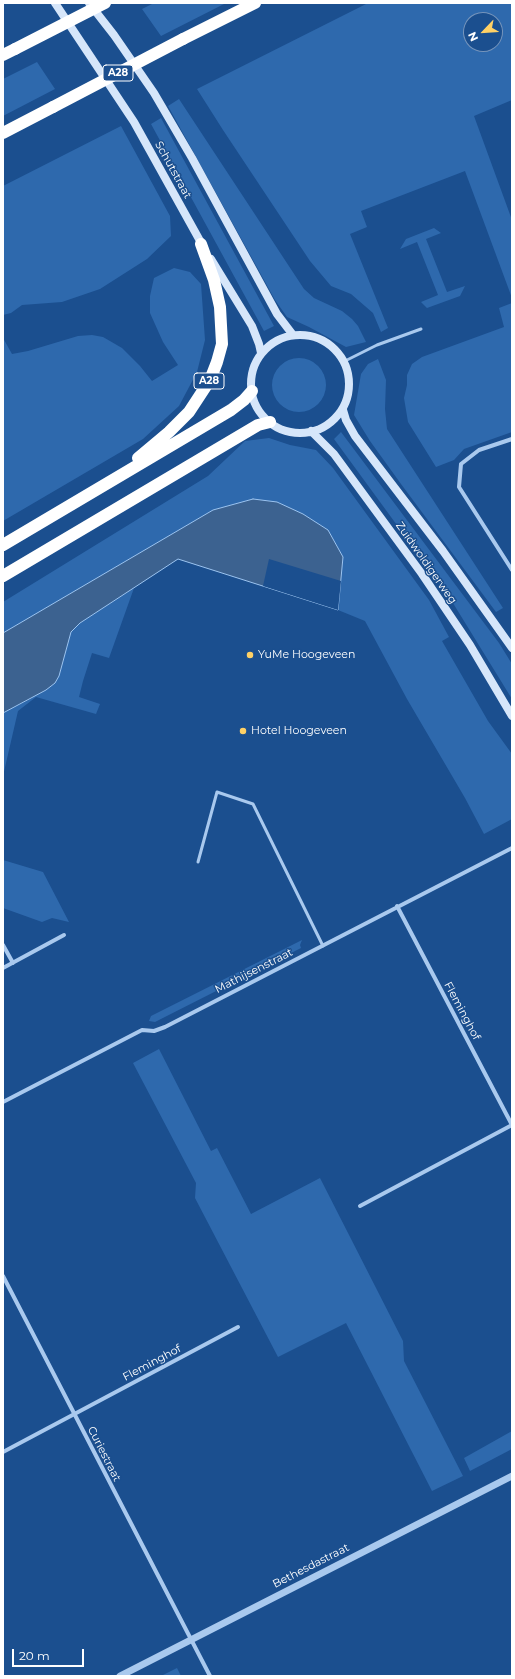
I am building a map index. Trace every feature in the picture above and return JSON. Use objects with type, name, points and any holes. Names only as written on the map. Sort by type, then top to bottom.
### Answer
[{"type":"highway","points":[[3,55],[105,3]]},
{"type":"highway","name":"A28","points":[[3,133],[255,3]]},
{"type":"highway","name":"A28","points":[[110,481],[169,432],[189,412],[210,380],[217,362],[222,344],[220,307],[214,280],[201,244]]},
{"type":"highway","name":"A28","points":[[3,545],[231,410],[244,400],[252,391]]},
{"type":"highway","points":[[3,576],[258,425],[270,422]]},
{"type":"main road","name":"Schutstraat","points":[[55,3],[134,122],[201,244],[252,326],[262,353]]},
{"type":"main road","name":"Schutstraat","points":[[89,3],[114,35],[154,93],[192,158],[277,314],[293,335]]},
{"type":"main road","points":[[293,335],[305,335],[317,338],[328,344],[337,352],[344,362],[350,387],[343,410],[331,423],[303,433],[292,433],[270,422],[261,414],[255,403],[252,391],[252,373],[262,353],[270,344],[293,335]]},
{"type":"main road","name":"Zuidwoldigerweg","points":[[343,410],[346,420],[355,436],[443,551],[512,648]]},
{"type":"main road","name":"Zuidwoldigerweg","points":[[311,431],[334,454],[422,574],[470,645],[512,716]]},
{"type":"street","points":[[512,439],[479,450],[461,464],[459,487],[512,570]]},
{"type":"street","name":"Mathijsenstraat","points":[[3,1102],[142,1030],[154,1031],[165,1027],[512,848]]},
{"type":"street","name":"Fleminghof","points":[[360,1206],[512,1125],[397,906]]},
{"type":"street","points":[[3,968],[64,935]]},
{"type":"street","points":[[3,945],[13,963]]},
{"type":"street","name":"Curiestraat","points":[[3,1276],[74,1416],[210,1676]]},
{"type":"street","name":"Fleminghof","points":[[3,1452],[74,1416],[238,1327]]},
{"type":"street","name":"Bethesdastraat","points":[[120,1676],[512,1476]]},
{"type":"lane","points":[[344,362],[377,345],[421,330]]},
{"type":"lane","points":[[198,862],[217,792],[254,804],[323,946]]},
{"type":"shaded area","points":[[154,3],[226,3],[161,36],[142,9]]},
{"type":"shaded area","points":[[368,3],[512,3],[512,100],[474,116],[512,220],[512,298],[465,171],[361,211],[367,227],[350,234],[388,328],[381,332],[373,313],[351,294],[331,286],[310,261],[197,89]]},
{"type":"shaded area","points":[[37,62],[55,89],[3,116],[3,79]]},
{"type":"shaded area","points":[[179,99],[304,289],[314,298],[342,311],[352,319],[358,326],[366,342],[346,347],[287,317],[275,300],[168,106]]},
{"type":"shaded area","points":[[161,118],[274,326],[264,331],[151,124]]},
{"type":"shaded area","points":[[121,126],[170,216],[171,236],[147,259],[100,289],[62,302],[22,305],[11,313],[3,315],[3,186]]},
{"type":"shaded area","points":[[434,228],[441,233],[426,239],[447,292],[465,286],[460,296],[427,308],[421,302],[438,295],[417,242],[400,249],[406,239]]},
{"type":"shaded area","points":[[174,268],[190,272],[201,284],[205,340],[197,372],[179,406],[143,439],[3,521],[3,338],[12,354],[28,351],[78,336],[92,335],[103,337],[122,348],[140,366],[152,381],[178,365],[163,342],[150,313],[150,296],[154,278]]},
{"type":"shaded area","points":[[512,303],[512,432],[464,449],[454,460],[436,467],[408,422],[404,398],[407,385],[407,375],[412,364],[422,357],[504,327],[499,308]]},
{"type":"shaded area","points":[[294,358],[304,358],[314,362],[322,370],[326,380],[326,390],[322,400],[314,408],[304,412],[294,412],[284,408],[276,400],[272,390],[272,380],[276,370],[284,362]]},
{"type":"shaded area","points":[[378,359],[386,380],[385,409],[387,429],[503,608],[496,612],[370,441],[354,415],[361,374],[368,364]]},
{"type":"shaded area","points":[[341,432],[499,643],[512,664],[512,699],[448,595],[334,439]]},
{"type":"shaded area","points":[[269,438],[290,445],[316,450],[333,468],[429,600],[449,637],[442,641],[488,721],[512,754],[512,819],[484,834],[465,798],[407,699],[365,621],[338,610],[343,557],[328,530],[303,514],[277,502],[253,499],[213,510],[3,633],[3,602],[208,476],[245,441]]},
{"type":"shaded area","points":[[253,499],[277,502],[303,514],[328,530],[343,557],[338,610],[178,559],[80,623],[71,632],[59,676],[55,683],[46,690],[3,713],[3,633],[213,510]]},
{"type":"shaded area","points":[[134,588],[109,658],[92,653],[83,681],[79,697],[100,704],[96,714],[36,697],[18,711],[3,776],[3,713],[32,698],[67,644],[71,632],[80,623]]},
{"type":"shaded area","points":[[3,860],[43,872],[69,922],[52,918],[42,922],[3,908]]},
{"type":"shaded area","points":[[302,940],[300,945],[301,948],[155,1022],[149,1021],[151,1016]]},
{"type":"shaded area","points":[[159,1049],[211,1151],[217,1148],[251,1214],[320,1178],[403,1341],[404,1361],[463,1476],[432,1491],[346,1323],[278,1357],[195,1198],[196,1183],[133,1063]]},
{"type":"shaded area","points":[[512,1431],[512,1449],[470,1471],[464,1458]]},
{"type":"shaded area","points":[[177,1668],[181,1676],[161,1676]]},
{"type":"pier","points":[[269,559],[341,581],[338,610],[263,586]]},
{"type":"place","name":"YuMe Hoogeveen","points":[[250,655]]},
{"type":"place","name":"Hotel Hoogeveen","points":[[243,731]]}]
